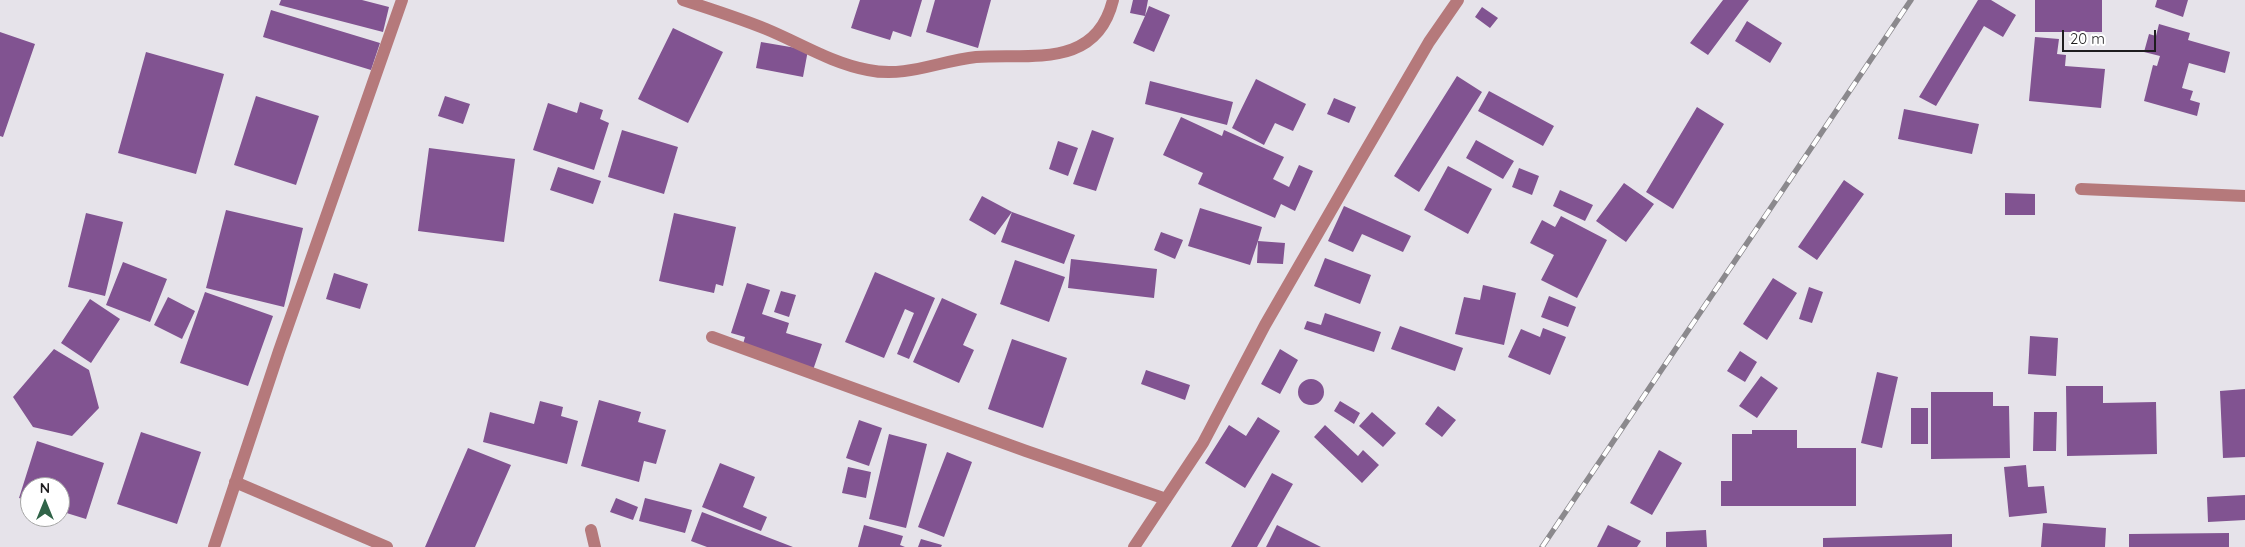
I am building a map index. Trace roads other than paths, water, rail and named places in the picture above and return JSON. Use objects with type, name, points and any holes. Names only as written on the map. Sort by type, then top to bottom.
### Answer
[{"type":"street","points":[[214,547],[402,0]]},
{"type":"street","points":[[683,0],[765,28],[836,63],[870,71],[894,72],[917,71],[977,57],[1055,55],[1084,43],[1098,31],[1113,0]]},
{"type":"street","points":[[1134,547],[1202,443],[1266,326],[1429,42],[1458,0]]},
{"type":"street","points":[[2081,189],[2245,196]]},
{"type":"street","points":[[712,338],[1026,451],[1166,499]]},
{"type":"street","points":[[235,482],[387,547]]},
{"type":"street","points":[[591,530],[595,547]]},
{"type":"railway","points":[[1542,547],[1911,0]]}]
